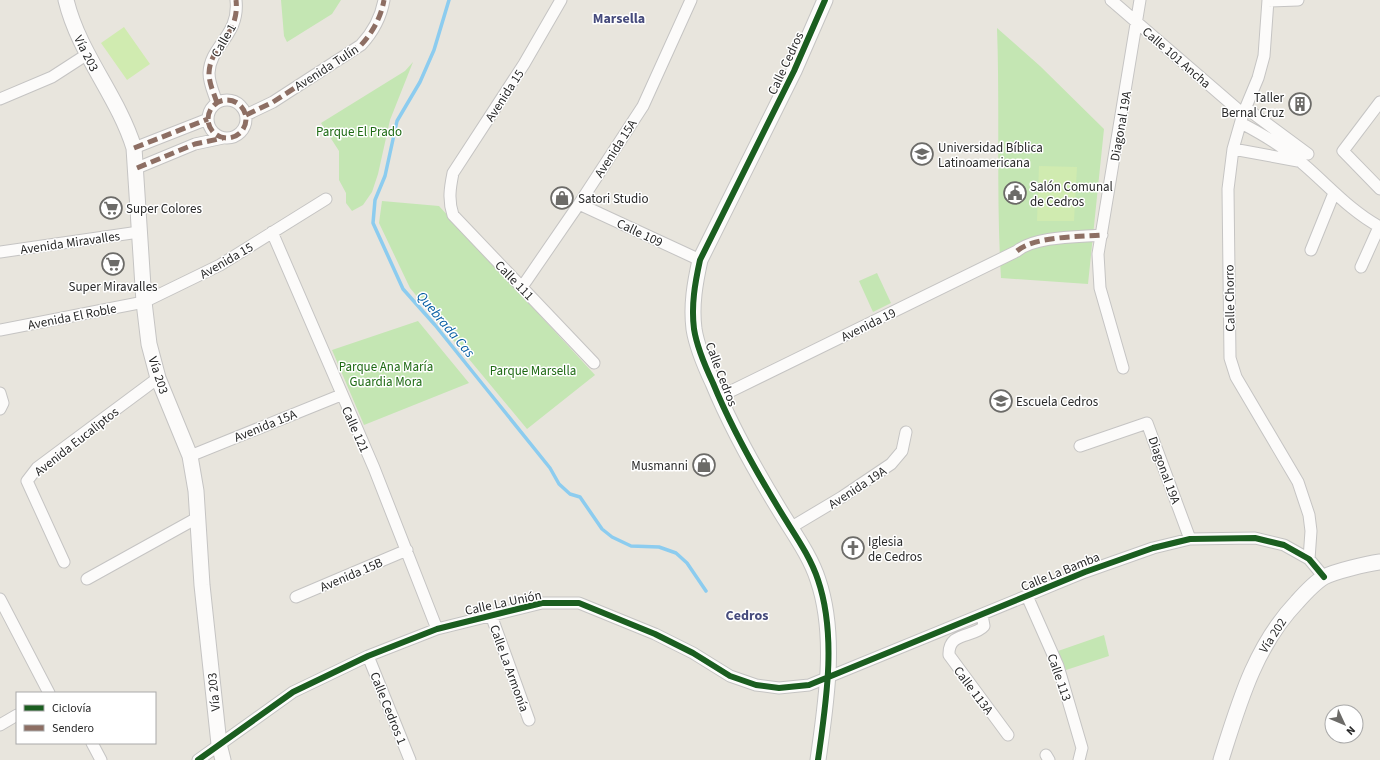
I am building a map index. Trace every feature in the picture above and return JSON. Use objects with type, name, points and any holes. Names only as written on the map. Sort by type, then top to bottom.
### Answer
[{"type":"main road","name":"Vía 203","points":[[66,0],[69,15],[86,55],[116,104],[128,130],[134,148],[137,168],[139,232],[144,302],[149,344],[158,378],[190,456],[196,490],[202,586],[219,744],[223,760]]},
{"type":"main road","name":"Calle Cedros","points":[[818,760],[827,678],[828,635],[824,602],[818,580],[812,566],[748,458],[719,397],[700,350],[694,329],[694,290],[700,260],[794,71],[825,0]]},
{"type":"main road","name":"Vía 202","points":[[1221,760],[1238,704],[1255,661],[1284,615],[1306,592],[1324,577],[1380,562]]},
{"type":"street","name":"Calle 1","points":[[217,103],[210,82],[209,72],[211,62],[235,24],[236,0]]},
{"type":"street","name":"Avenida Tulín","points":[[246,114],[273,102],[361,44],[370,35],[377,23],[384,0]]},
{"type":"street","name":"Avenida 15","points":[[449,190],[454,172],[524,64],[561,0]]},
{"type":"street","name":"Avenida 15A","points":[[522,287],[579,204],[643,106],[691,0]]},
{"type":"street","name":"Calle 101 Ancha","points":[[1111,0],[1243,115]]},
{"type":"street","name":"Diagonal 19A","points":[[1123,368],[1100,288],[1098,254],[1138,22],[1140,0]]},
{"type":"street","points":[[1268,1],[1298,0]]},
{"type":"street","name":"Calle Chorro","points":[[1268,1],[1264,56],[1258,78],[1243,115],[1233,150],[1228,189],[1230,358],[1236,377],[1298,482],[1309,515],[1311,531],[1310,559]]},
{"type":"street","points":[[0,99],[52,77],[86,55]]},
{"type":"street","points":[[137,168],[196,144],[223,138],[236,137],[241,133],[246,121],[246,114],[240,105],[229,100],[217,103],[209,112],[208,124],[214,133],[223,138]]},
{"type":"street","points":[[1378,108],[1343,151],[1380,189]]},
{"type":"street","points":[[1243,115],[1264,135],[1304,158]]},
{"type":"street","points":[[1243,115],[1304,158],[1334,193],[1364,217],[1380,227],[1361,267]]},
{"type":"street","points":[[134,148],[208,119]]},
{"type":"street","points":[[1233,150],[1304,158]]},
{"type":"street","name":"Calle 111","points":[[449,190],[449,203],[453,215],[594,364]]},
{"type":"street","points":[[1311,250],[1334,193]]},
{"type":"street","name":"Avenida 15","points":[[144,302],[220,265],[326,199]]},
{"type":"street","name":"Calle 109","points":[[579,204],[700,260]]},
{"type":"street","name":"Avenida Miravalles","points":[[0,252],[139,232]]},
{"type":"street","name":"Calle 121","points":[[272,232],[341,395],[374,468],[437,629]]},
{"type":"street","name":"Avenida 19","points":[[719,397],[1017,251],[1024,245],[1102,235]]},
{"type":"street","name":"Avenida El Roble","points":[[0,330],[144,302]]},
{"type":"street","name":"Avenida Eucaliptos","points":[[64,562],[27,481],[37,468],[158,378]]},
{"type":"street","name":"Avenida 15A","points":[[190,456],[341,395]]},
{"type":"street","name":"Diagonal 19A","points":[[1080,446],[1147,423],[1190,539]]},
{"type":"street","name":"Avenida 19A","points":[[790,528],[842,497],[891,464],[902,451],[906,432]]},
{"type":"street","points":[[87,579],[197,518]]},
{"type":"street","name":"Calle La Bamba","points":[[827,678],[1085,572],[1153,548],[1190,539],[1255,538],[1284,545],[1310,559]]},
{"type":"street","name":"Avenida 15B","points":[[296,598],[407,550]]},
{"type":"street","points":[[1310,559],[1324,577]]},
{"type":"street","name":"Calle 113","points":[[1027,596],[1058,666],[1082,748],[1079,760]]},
{"type":"street","points":[[0,599],[48,692]]},
{"type":"street","name":"Calle La Unión","points":[[198,760],[293,692],[368,656],[437,629],[542,603],[579,603],[655,634],[693,653],[730,676],[756,685],[791,688],[809,685],[827,678]]},
{"type":"street","name":"Calle La Armonía","points":[[491,615],[529,720]]},
{"type":"street","name":"Calle 113A","points":[[982,615],[984,626],[976,632],[963,634],[954,641],[948,650],[949,655],[1008,735]]},
{"type":"street","name":"Calle Cedros 1","points":[[368,656],[410,760]]},
{"type":"street","points":[[0,725],[16,716]]},
{"type":"street","points":[[93,744],[102,760]]},
{"type":"green space","points":[[281,0],[341,0],[332,14],[287,42],[284,36]]},
{"type":"green space","points":[[124,27],[150,64],[127,80],[101,43]]},
{"type":"green space","points":[[997,28],[1040,66],[1104,129],[1088,284],[1001,278]]},
{"type":"green space","name":"Parque El Prado","points":[[413,62],[390,120],[378,174],[372,192],[363,205],[352,211],[346,203],[346,193],[339,180],[339,151],[321,123],[405,71]]},
{"type":"green space","points":[[1039,166],[1077,167],[1074,221],[1037,221]]},
{"type":"green space","name":"Parque Marsella","points":[[382,201],[439,206],[595,375],[527,429],[410,288],[379,223]]},
{"type":"green space","points":[[877,273],[891,303],[873,312],[859,281]]},
{"type":"green space","name":"Parque Ana María Guardia Mora","points":[[418,321],[469,383],[364,425],[332,350]]},
{"type":"green space","points":[[1104,635],[1109,656],[1066,670],[1058,651]]},
{"type":"waterway","name":"Quebrada Cas","points":[[449,0],[434,50],[420,82],[397,121],[385,176],[375,200],[373,223],[403,289],[435,325],[550,468],[559,484],[570,494],[580,497],[602,529],[612,537],[631,546],[659,547],[676,553],[687,563],[706,591]]},
{"type":"marked path","points":[[217,103],[209,73],[214,55],[234,23],[236,0]]},
{"type":"marked path","points":[[246,115],[273,102],[361,45],[376,24],[384,0]]},
{"type":"marked path","points":[[223,100],[231,100],[238,103],[243,108],[246,119],[243,130],[238,135],[231,138],[223,138],[216,135],[211,130],[208,123],[208,115],[211,108],[216,103],[223,100]]},
{"type":"marked path","points":[[134,148],[208,119]]},
{"type":"marked path","points":[[137,168],[195,144],[223,138]]},
{"type":"marked path","points":[[1017,251],[1034,242],[1057,238],[1102,235]]},
{"type":"cycle path","points":[[818,760],[827,693],[828,670],[827,624],[824,601],[815,571],[806,552],[743,447],[707,370],[695,336],[693,303],[700,260],[794,71],[825,0]]},
{"type":"cycle path","points":[[198,760],[293,692],[368,656],[437,629],[542,603],[579,603],[655,634],[693,653],[730,676],[756,685],[779,688],[809,685],[1085,572],[1153,548],[1190,539],[1255,538],[1284,545],[1309,559],[1324,577]]},
{"type":"place","name":"Taller Bernal Cruz","points":[[1300,104]]},
{"type":"place","name":"Universidad Bíblica Latinoamericana","points":[[922,154]]},
{"type":"place","name":"Salón Comunal de Cedros","points":[[1015,193]]},
{"type":"place","name":"Satori Studio","points":[[562,198]]},
{"type":"place","name":"Super Colores","points":[[111,208]]},
{"type":"place","name":"Super Miravalles","points":[[113,264]]},
{"type":"place","name":"Escuela Cedros","points":[[1001,401]]},
{"type":"place","name":"Musmanni","points":[[704,465]]},
{"type":"place","name":"Iglesia de Cedros","points":[[853,548]]},
{"type":"district","name":"Marsella","points":[[619,18]]},
{"type":"district","name":"Cedros","points":[[747,615]]}]
